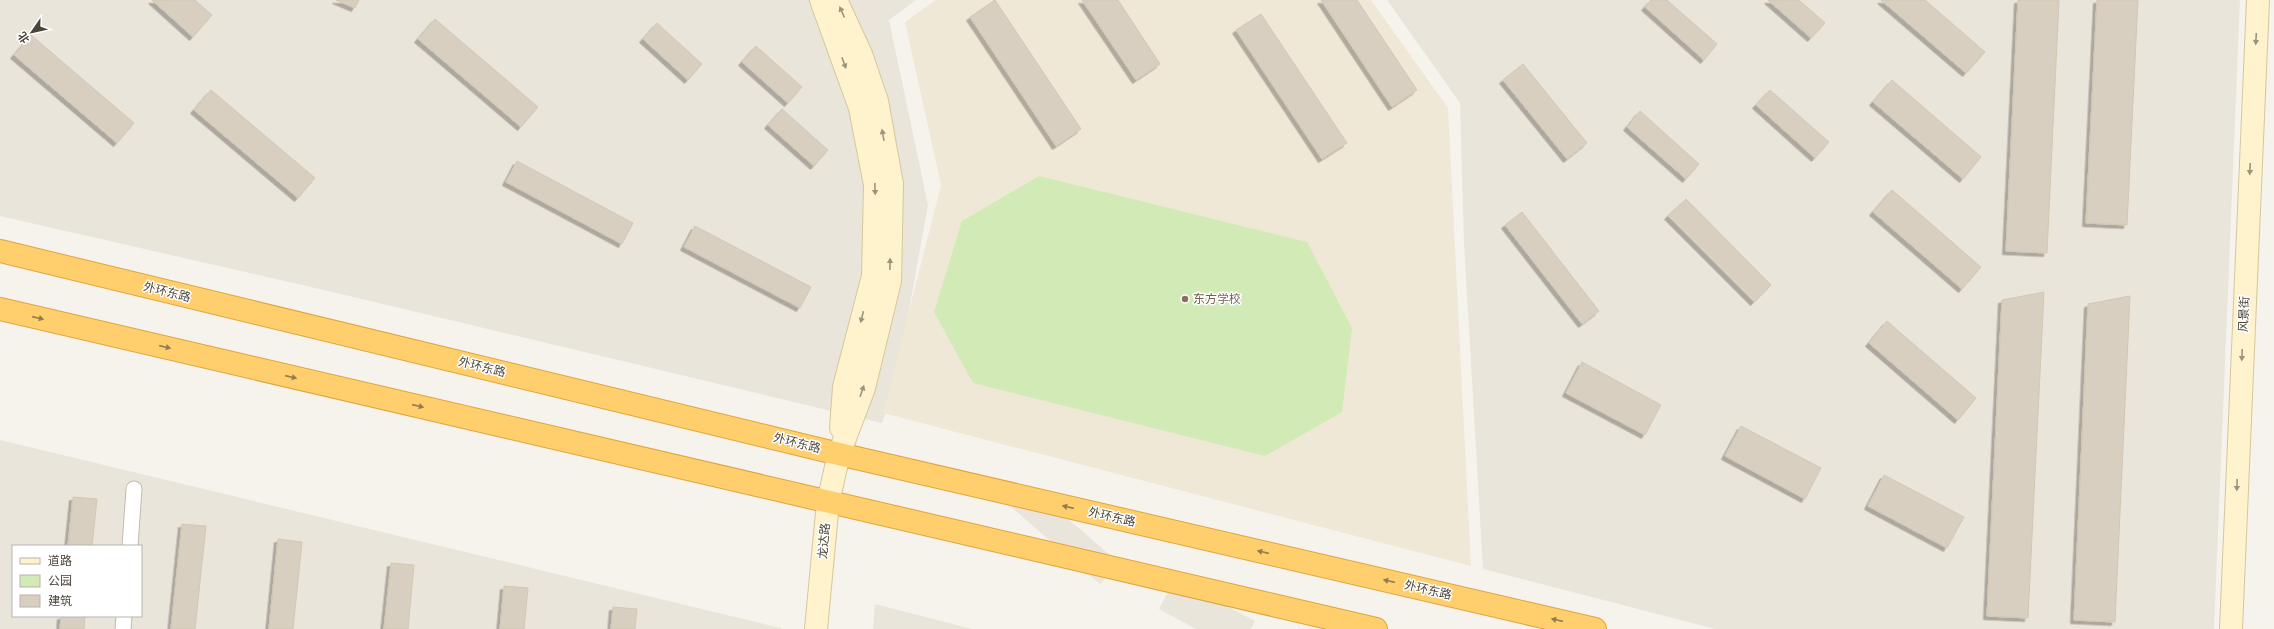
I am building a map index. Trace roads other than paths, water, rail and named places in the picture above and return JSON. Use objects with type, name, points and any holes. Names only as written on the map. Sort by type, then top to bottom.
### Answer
[{"type":"highway","name":"外环东路","points":[[0,251],[839,454],[1595,629]]},
{"type":"highway","points":[[0,309],[1376,629]]},
{"type":"street","name":"龙达路","points":[[816,629],[828,502],[839,454],[864,388],[890,281],[892,184],[877,101],[861,54],[826,0]]},
{"type":"street","name":"风景街","points":[[2231,629],[2258,0]]},
{"type":"street","points":[[130,545],[134,489]]},
{"type":"street","points":[[123,629],[124,617]]},
{"type":"place","name":"东方学校","points":[[1185,299]]}]
